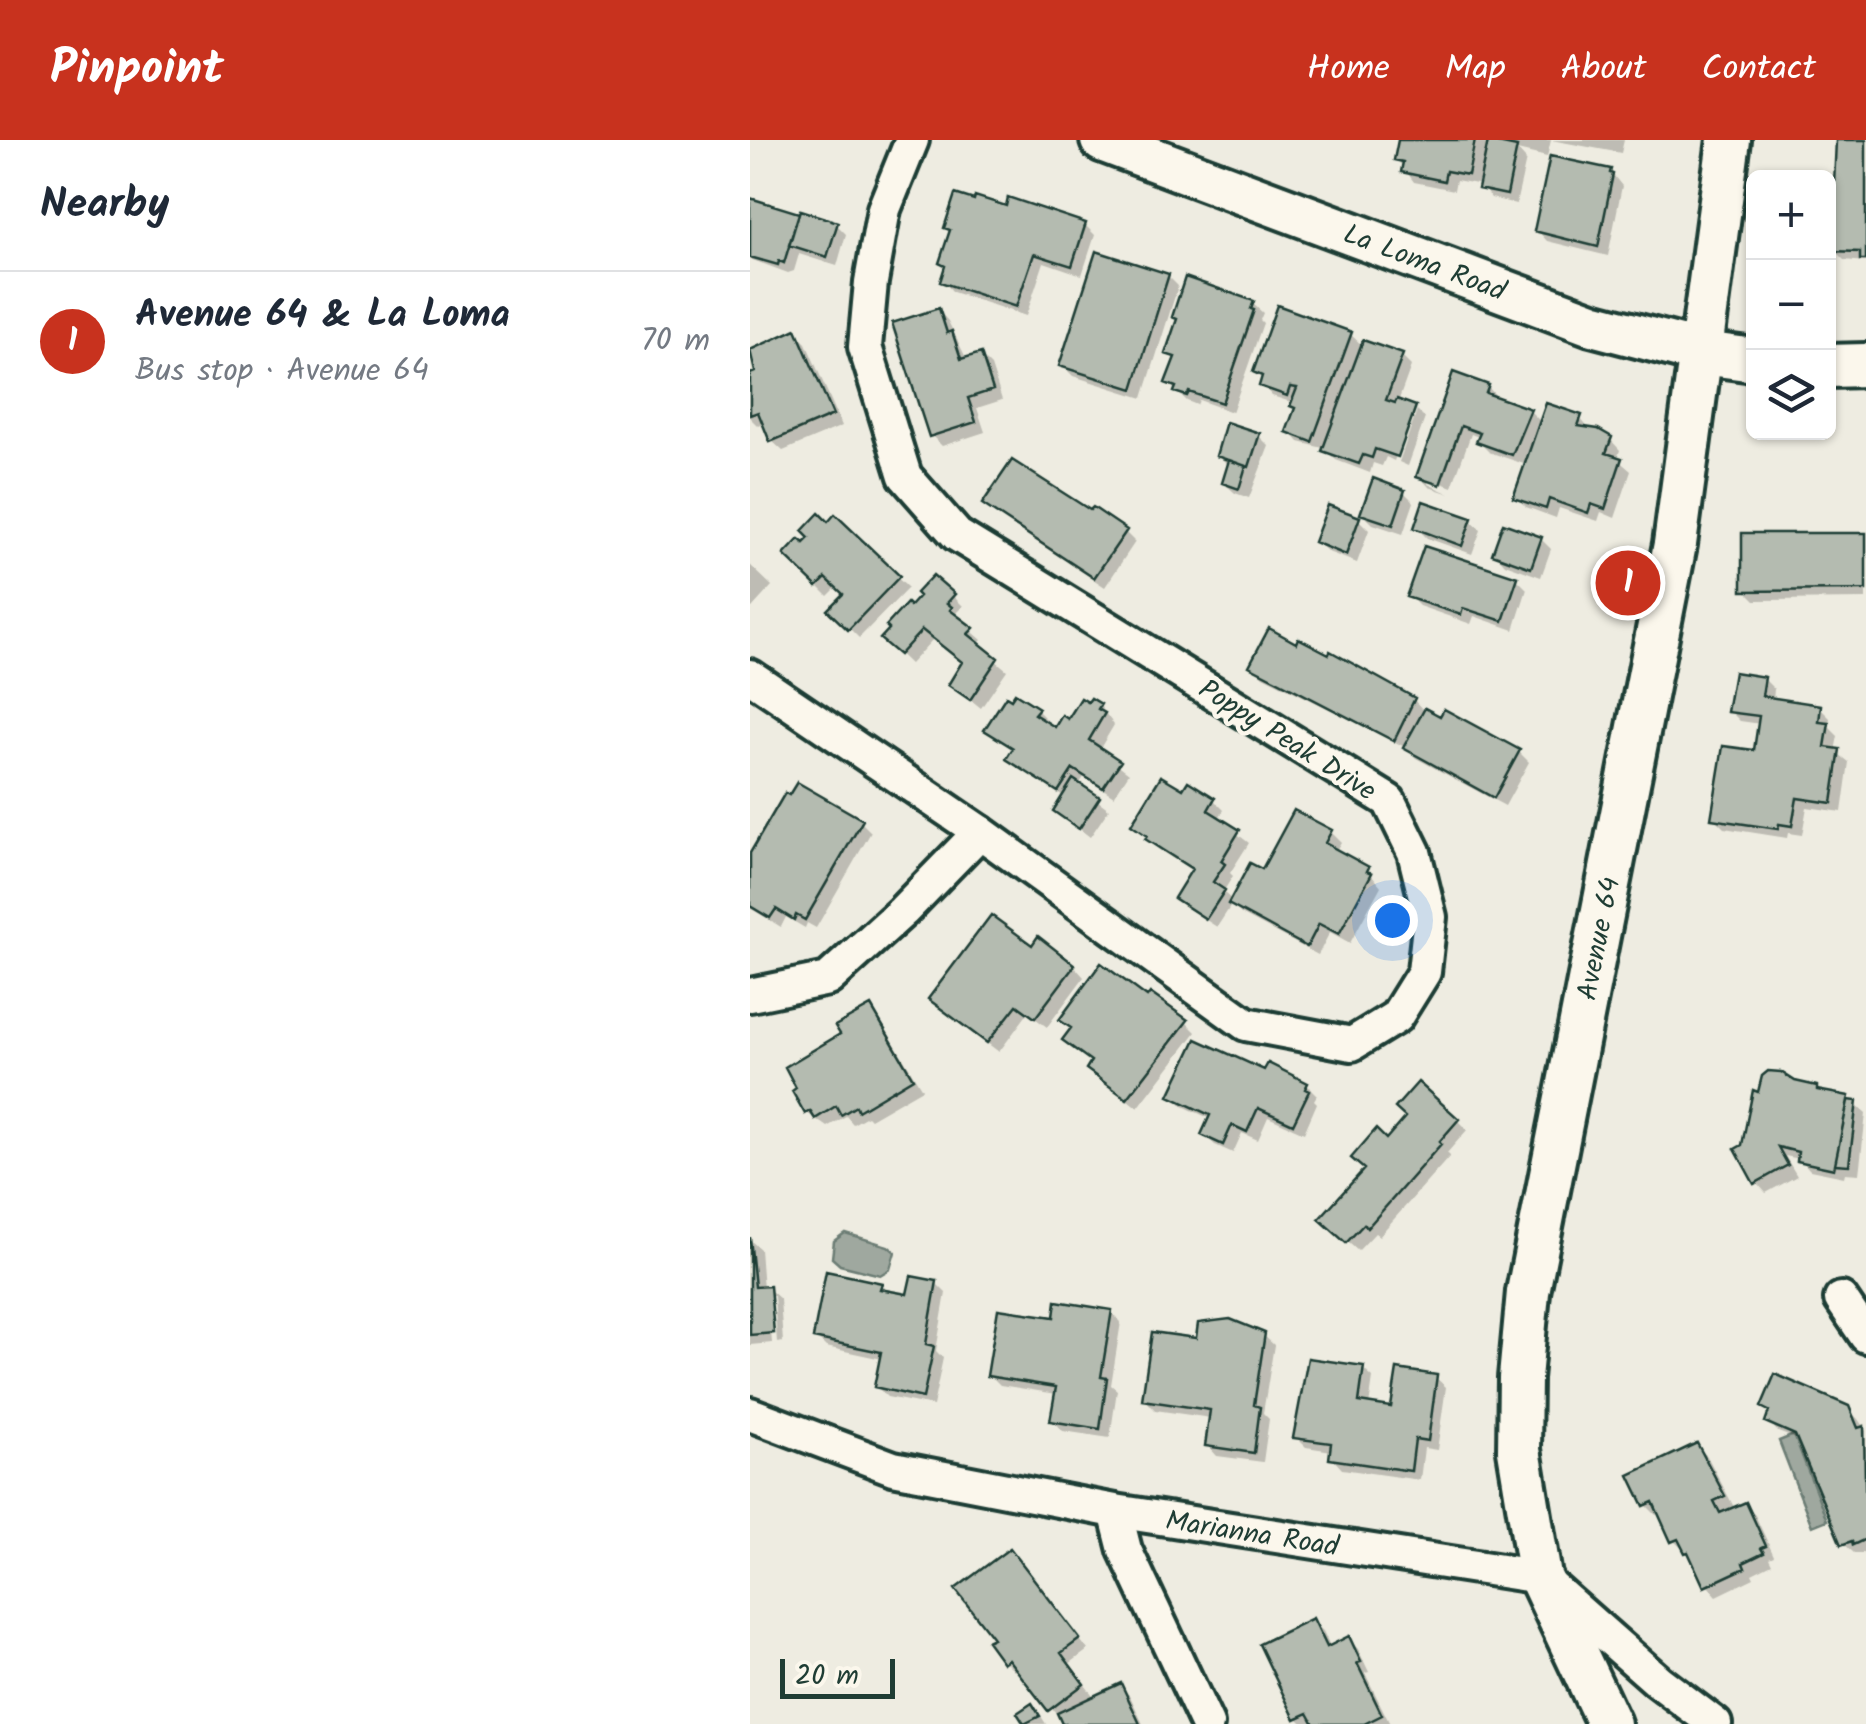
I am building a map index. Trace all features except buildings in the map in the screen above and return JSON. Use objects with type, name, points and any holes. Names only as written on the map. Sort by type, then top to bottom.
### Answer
[{"type":"street","name":"Poppy Peak Drive","points":[[750,676],[980,832],[1246,1024],[1352,1044],[1396,1017],[1424,972],[1430,917],[1414,852],[1389,801],[956,535],[905,476],[865,348],[884,209],[912,140]]},
{"type":"street","name":"La Loma Road","points":[[1102,140],[1592,324],[1746,359]]},
{"type":"street","name":"Avenue 64","points":[[1609,1724],[1540,1577],[1519,1450],[1528,1292],[1675,544],[1729,140]]},
{"type":"street","points":[[1836,366],[1866,365]]},
{"type":"street","points":[[750,995],[828,979],[903,911],[980,832]]},
{"type":"street","points":[[1841,1300],[1866,1336]]},
{"type":"street","name":"Marianna Road","points":[[750,1414],[893,1468],[1116,1511],[1540,1577]]},
{"type":"street","points":[[1116,1511],[1125,1550],[1207,1724]]},
{"type":"street","points":[[1540,1577],[1715,1724]]},
{"type":"shaded area","points":[[845,1233],[888,1246],[895,1252],[890,1269],[880,1275],[840,1265],[832,1258],[834,1241]]},
{"type":"shaded area","points":[[1794,1435],[1827,1520],[1812,1526],[1779,1441]]},
{"type":"place","name":"Avenue 64 & La Loma","points":[[1628,583]]}]
